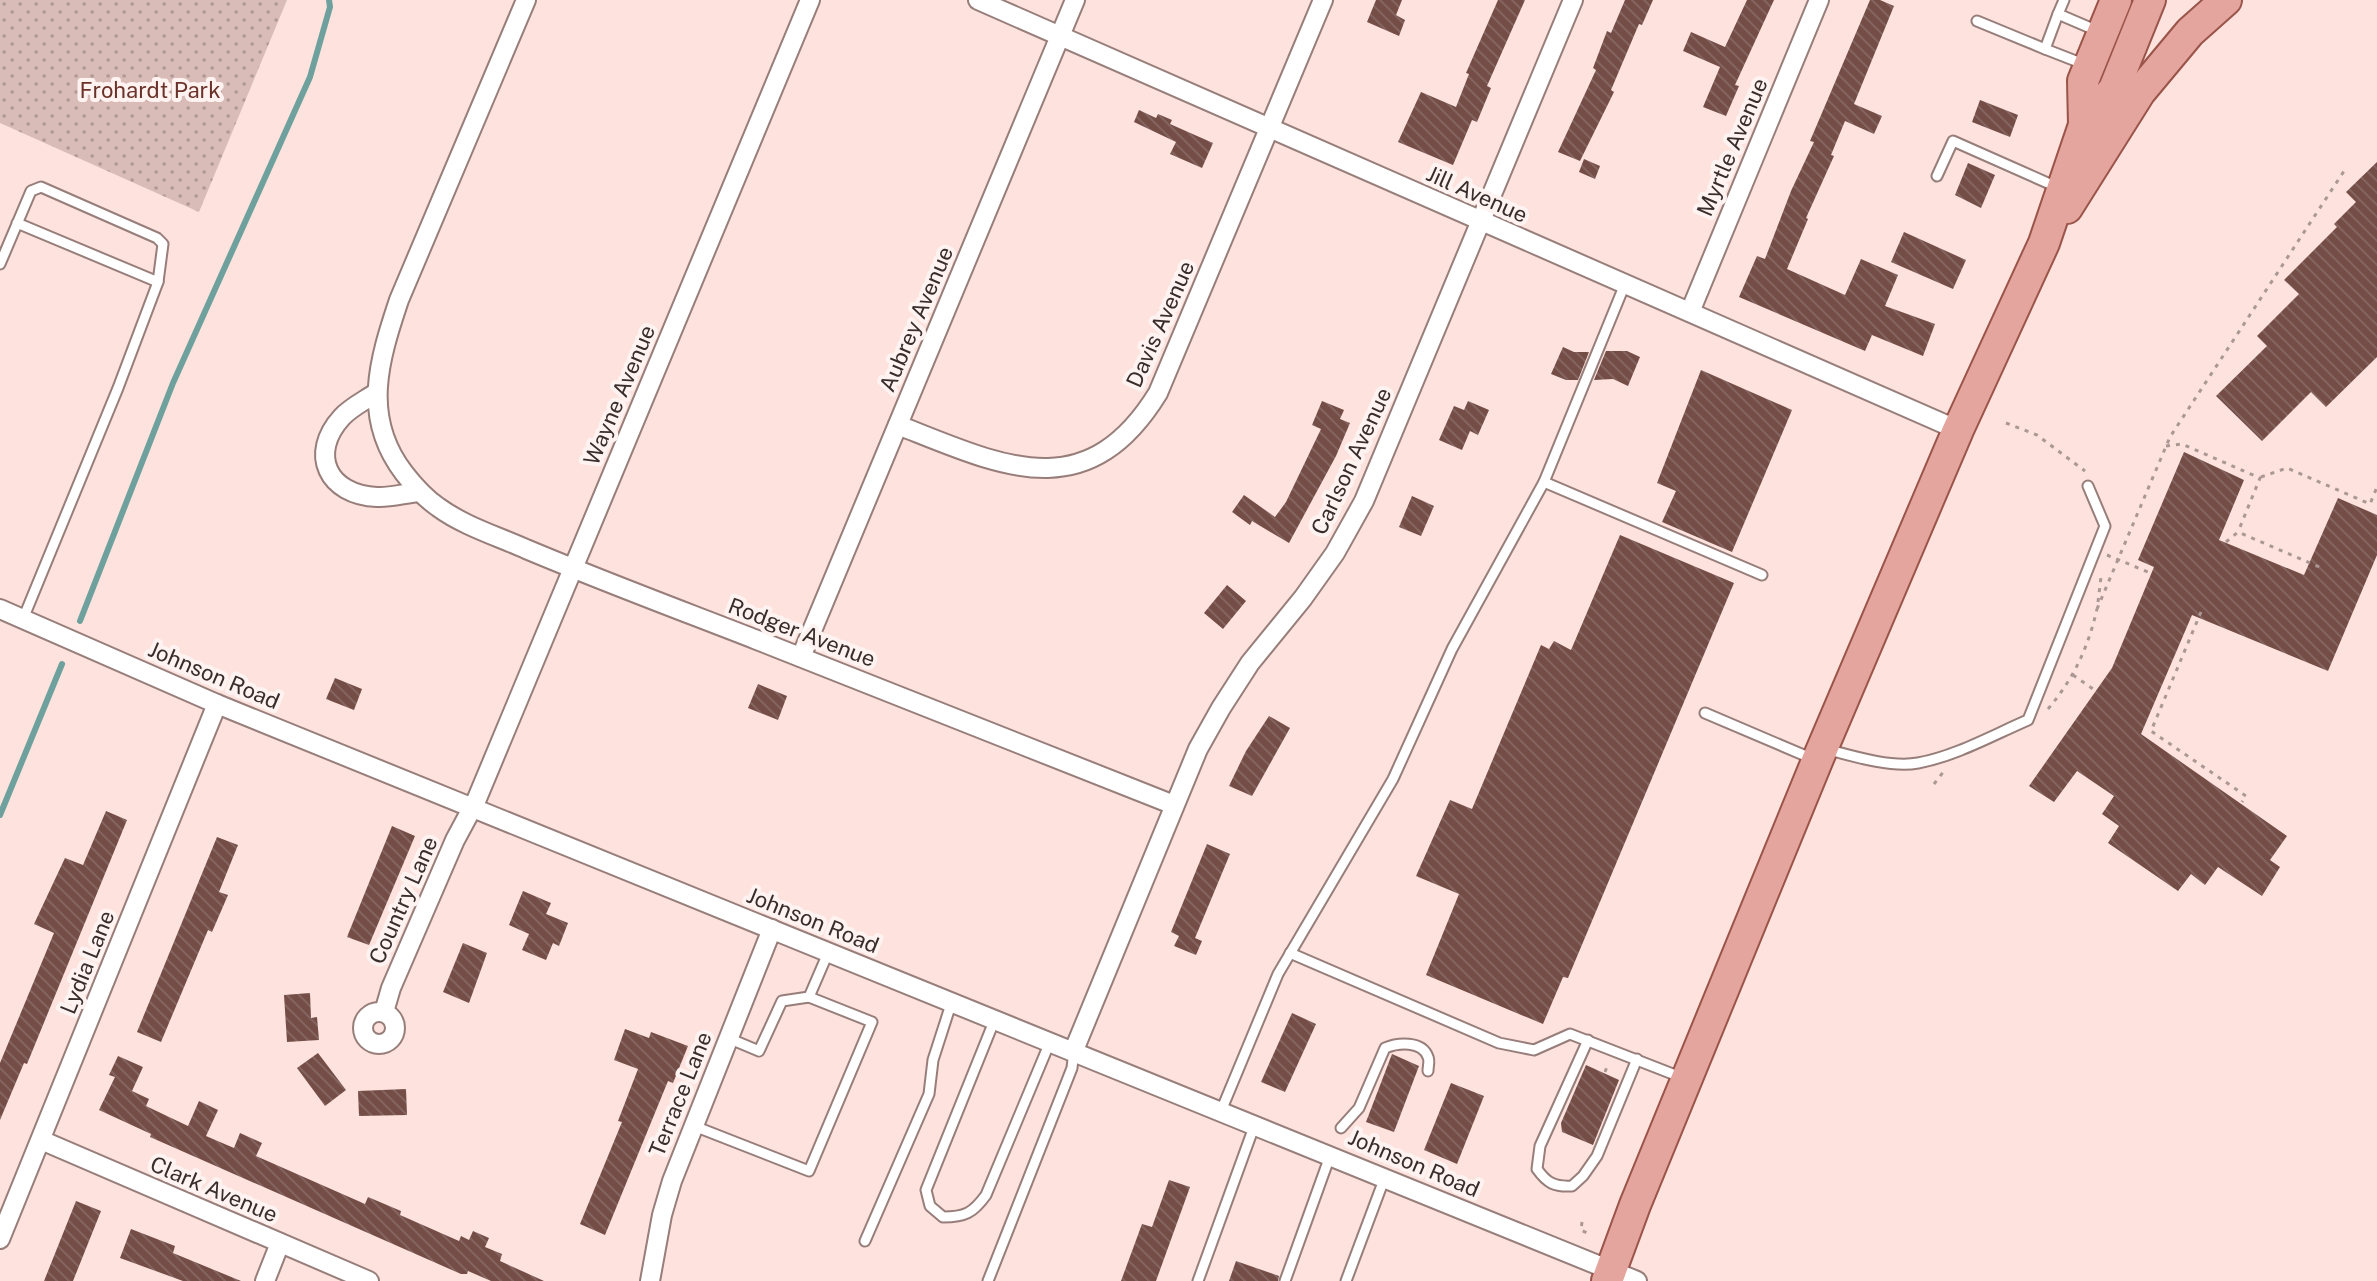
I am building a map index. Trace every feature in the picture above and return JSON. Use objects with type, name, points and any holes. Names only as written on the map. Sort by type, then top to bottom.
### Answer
[{"type":"main road","points":[[1618,1277],[1687,1079],[1820,755],[1958,430],[2044,243],[2084,125],[2083,81],[2116,0]]},
{"type":"main road","points":[[2084,125],[2114,89],[2150,0]]},
{"type":"main road","points":[[2044,243],[2105,152],[2140,92],[2190,32],[2226,0]]},
{"type":"street","name":"Rodger Avenue","points":[[526,0],[399,300],[377,377],[383,430],[393,454],[420,492],[460,520],[573,569],[1174,805]]},
{"type":"street","name":"Wayne Avenue","points":[[472,808],[810,0]]},
{"type":"street","name":"Jill Avenue","points":[[978,0],[1958,430]]},
{"type":"street","name":"Aubrey Avenue","points":[[801,657],[1075,0]]},
{"type":"street","name":"Davis Avenue","points":[[898,425],[987,460],[1023,469],[1043,469],[1092,458],[1120,440],[1144,416],[1158,393],[1323,0]]},
{"type":"street","name":"Carlson Avenue","points":[[1074,1050],[1198,749],[1250,663],[1335,553],[1364,501],[1573,0]]},
{"type":"street","name":"Myrtle Avenue","points":[[1690,312],[1819,0]]},
{"type":"street","points":[[377,392],[343,416],[331,434],[323,455],[328,473],[344,489],[376,497],[420,492]]},
{"type":"street","name":"Johnson Road","points":[[0,609],[217,704],[1385,1177],[1618,1277]]},
{"type":"street","name":"Lydia Lane","points":[[0,1239],[217,704]]},
{"type":"street","name":"Country Lane","points":[[384,1012],[391,988],[472,808]]},
{"type":"street","name":"Terrace Lane","points":[[650,1281],[668,1192],[772,929]]},
{"type":"street","name":"Clark Avenue","points":[[41,1140],[369,1281]]},
{"type":"street","points":[[265,1281],[280,1243]]},
{"type":"lane","points":[[2045,49],[2064,0]]},
{"type":"lane","points":[[2058,14],[2103,33]]},
{"type":"lane","points":[[1977,21],[2089,66]]},
{"type":"lane","points":[[1937,176],[1953,141],[2062,189]]},
{"type":"lane","points":[[0,264],[31,191],[41,187],[157,238],[163,244],[158,282],[23,619]]},
{"type":"lane","points":[[17,223],[158,282]]},
{"type":"lane","points":[[1221,1111],[1278,974],[1393,779],[1452,649],[1544,482],[1625,284]]},
{"type":"lane","points":[[1544,482],[1762,575]]},
{"type":"lane","points":[[1705,713],[1820,755],[1915,764],[1953,753],[2028,720],[2105,526],[2088,486]]},
{"type":"lane","points":[[809,997],[829,952]]},
{"type":"lane","points":[[1290,953],[1499,1043],[1534,1050],[1570,1034],[1687,1079]]},
{"type":"lane","points":[[694,1126],[809,1171],[872,1022],[809,997],[782,1001],[759,1051],[728,1038]]},
{"type":"lane","points":[[865,1241],[929,1094],[933,1060],[952,1001]]},
{"type":"lane","points":[[995,1019],[926,1190],[930,1206],[943,1217],[963,1217],[975,1210],[986,1195],[1050,1041]]},
{"type":"lane","points":[[1588,1040],[1540,1146],[1537,1169],[1546,1182],[1558,1187],[1572,1186],[1591,1165],[1637,1059]]},
{"type":"lane","points":[[1341,1128],[1359,1108],[1385,1048],[1397,1043],[1422,1049],[1428,1057],[1428,1071]]},
{"type":"lane","points":[[988,1281],[1072,1068],[1074,1050]]},
{"type":"lane","points":[[1198,1281],[1255,1124]]},
{"type":"lane","points":[[1285,1281],[1330,1155]]},
{"type":"lane","points":[[1346,1281],[1385,1177]]},
{"type":"path","points":[[2097,609],[2166,447],[2346,168]]},
{"type":"path","points":[[2006,423],[2037,435],[2088,473]]},
{"type":"path","points":[[2166,447],[2182,444],[2260,478],[2287,468],[2370,504],[2377,487]]},
{"type":"path","points":[[2226,542],[2238,532],[2260,478]]},
{"type":"path","points":[[2238,532],[2324,569]]},
{"type":"path","points":[[2104,554],[2148,572]]},
{"type":"path","points":[[2048,709],[2073,675],[2089,642],[2102,568]]},
{"type":"path","points":[[2201,612],[2151,731],[2246,796],[2242,802]]},
{"type":"path","points":[[2073,675],[2093,689]]},
{"type":"path","points":[[1934,784],[1947,768]]},
{"type":"path","points":[[1582,1222],[1581,1230],[1589,1234]]},
{"type":"green space","name":"Frohardt Park","points":[[0,0],[287,0],[199,212],[0,123]]},
{"type":"building","points":[[1376,0],[1402,0],[1396,15],[1405,20],[1399,36],[1367,22]]},
{"type":"building","points":[[1498,0],[1525,0],[1487,86],[1491,88],[1477,122],[1472,120],[1453,165],[1398,142],[1421,92],[1456,107],[1469,74],[1466,73]]},
{"type":"building","points":[[1625,0],[1653,0],[1642,25],[1639,24],[1611,90],[1614,92],[1580,161],[1558,152],[1596,70],[1593,68],[1607,31],[1611,33]]},
{"type":"building","points":[[1747,0],[1774,0],[1735,85],[1739,86],[1726,116],[1703,107],[1720,67],[1683,51],[1691,32],[1725,47]]},
{"type":"building","points":[[1870,0],[1880,0],[1894,6],[1854,104],[1882,116],[1874,134],[1845,121],[1831,155],[1834,156],[1787,269],[1845,295],[1861,259],[1898,275],[1885,306],[1935,324],[1923,356],[1872,335],[1865,351],[1739,297],[1757,256],[1765,259],[1814,142],[1810,141]]},
{"type":"building","points":[[1980,100],[2018,115],[2010,137],[1972,122]]},
{"type":"building","points":[[1139,110],[1156,118],[1158,114],[1172,120],[1170,124],[1213,143],[1202,168],[1170,154],[1176,142],[1134,122]]},
{"type":"building","points":[[1584,159],[1600,166],[1595,179],[1579,172]]},
{"type":"building","points":[[2377,162],[2377,357],[2326,407],[2311,392],[2262,441],[2216,396],[2267,346],[2257,336],[2299,294],[2284,280],[2337,227],[2334,224],[2356,202],[2346,192]]},
{"type":"building","points":[[1968,163],[1995,175],[1981,208],[1955,195]]},
{"type":"building","points":[[1904,232],[1966,260],[1953,289],[1891,262]]},
{"type":"building","points":[[1563,347],[1574,352],[1589,352],[1578,380],[1566,380],[1551,374]]},
{"type":"building","points":[[1606,351],[1627,351],[1640,357],[1628,386],[1613,379],[1594,380]]},
{"type":"building","points":[[1701,370],[1792,410],[1732,552],[1662,522],[1676,491],[1657,483]]},
{"type":"building","points":[[1322,401],[1344,410],[1340,419],[1350,423],[1336,456],[1289,543],[1252,521],[1250,525],[1232,512],[1244,495],[1275,517],[1286,502],[1321,429],[1312,425]]},
{"type":"building","points":[[1468,401],[1489,410],[1478,435],[1470,431],[1462,450],[1439,440],[1454,406],[1464,410]]},
{"type":"building","points":[[2184,452],[2244,480],[2219,540],[2304,575],[2338,498],[2377,515],[2377,555],[2328,671],[2192,615],[2141,734],[2287,836],[2270,860],[2280,867],[2262,896],[2218,867],[2205,885],[2191,874],[2178,891],[2108,843],[2119,826],[2102,814],[2114,796],[2077,771],[2054,802],[2029,786],[2112,668],[2154,567],[2138,560]]},
{"type":"building","points":[[1412,496],[1434,506],[1421,536],[1399,527]]},
{"type":"building","points":[[1620,535],[1734,583],[1568,978],[1563,977],[1543,1024],[1426,975],[1459,894],[1416,876],[1450,800],[1472,809],[1541,645],[1549,649],[1554,641],[1571,650]]},
{"type":"building","points":[[1227,585],[1246,601],[1223,629],[1204,613]]},
{"type":"building","points":[[335,678],[362,689],[354,710],[326,699]]},
{"type":"building","points":[[758,684],[787,696],[778,720],[748,708]]},
{"type":"building","points":[[1269,716],[1290,728],[1252,796],[1229,786],[1246,751]]},
{"type":"building","points":[[106,811],[127,820],[27,1064],[24,1063],[0,1120],[0,1063],[54,933],[34,924],[65,858],[83,865]]},
{"type":"building","points":[[392,826],[415,836],[369,945],[347,937]]},
{"type":"building","points":[[217,837],[238,845],[219,892],[228,895],[212,932],[208,930],[161,1042],[137,1032]]},
{"type":"building","points":[[1207,844],[1230,854],[1195,938],[1202,941],[1196,955],[1174,946],[1179,936],[1171,932]]},
{"type":"building","points":[[523,891],[551,903],[546,914],[568,923],[559,946],[553,943],[546,960],[522,950],[529,934],[509,925]]},
{"type":"building","points":[[463,943],[487,953],[469,1003],[443,992]]},
{"type":"building","points":[[310,993],[311,1018],[317,1017],[319,1040],[287,1042],[284,995]]},
{"type":"building","points":[[1292,1013],[1316,1024],[1285,1092],[1261,1082]]},
{"type":"building","points":[[625,1029],[649,1038],[651,1032],[688,1046],[673,1083],[668,1081],[605,1235],[580,1224],[622,1122],[618,1121],[638,1069],[614,1060]]},
{"type":"building","points":[[318,1053],[346,1090],[325,1106],[297,1068]]},
{"type":"building","points":[[1392,1054],[1419,1066],[1394,1132],[1366,1122]]},
{"type":"building","points":[[118,1056],[143,1067],[132,1091],[149,1099],[146,1106],[188,1126],[199,1101],[218,1110],[206,1136],[234,1148],[240,1133],[262,1143],[256,1156],[365,1204],[368,1197],[459,1241],[461,1236],[469,1240],[473,1231],[489,1238],[485,1247],[502,1254],[500,1261],[544,1281],[491,1281],[468,1271],[461,1274],[150,1137],[151,1134],[99,1110],[115,1077],[109,1075]]},
{"type":"building","points":[[1586,1065],[1619,1080],[1593,1145],[1562,1132],[1561,1123]]},
{"type":"building","points":[[1451,1083],[1484,1096],[1457,1164],[1424,1150]]},
{"type":"building","points":[[406,1089],[407,1115],[359,1116],[358,1091]]},
{"type":"building","points":[[1169,1180],[1190,1187],[1156,1281],[1121,1281],[1142,1224],[1152,1227]]},
{"type":"building","points":[[76,1201],[101,1211],[73,1281],[44,1281]]},
{"type":"building","points":[[131,1229],[175,1246],[173,1253],[241,1281],[183,1281],[120,1258]]},
{"type":"building","points":[[1236,1261],[1279,1276],[1278,1281],[1229,1281]]},
{"type":"waterway","points":[[80,621],[173,383],[310,77],[330,7],[329,0]]},
{"type":"waterway","points":[[0,815],[62,664]]}]
